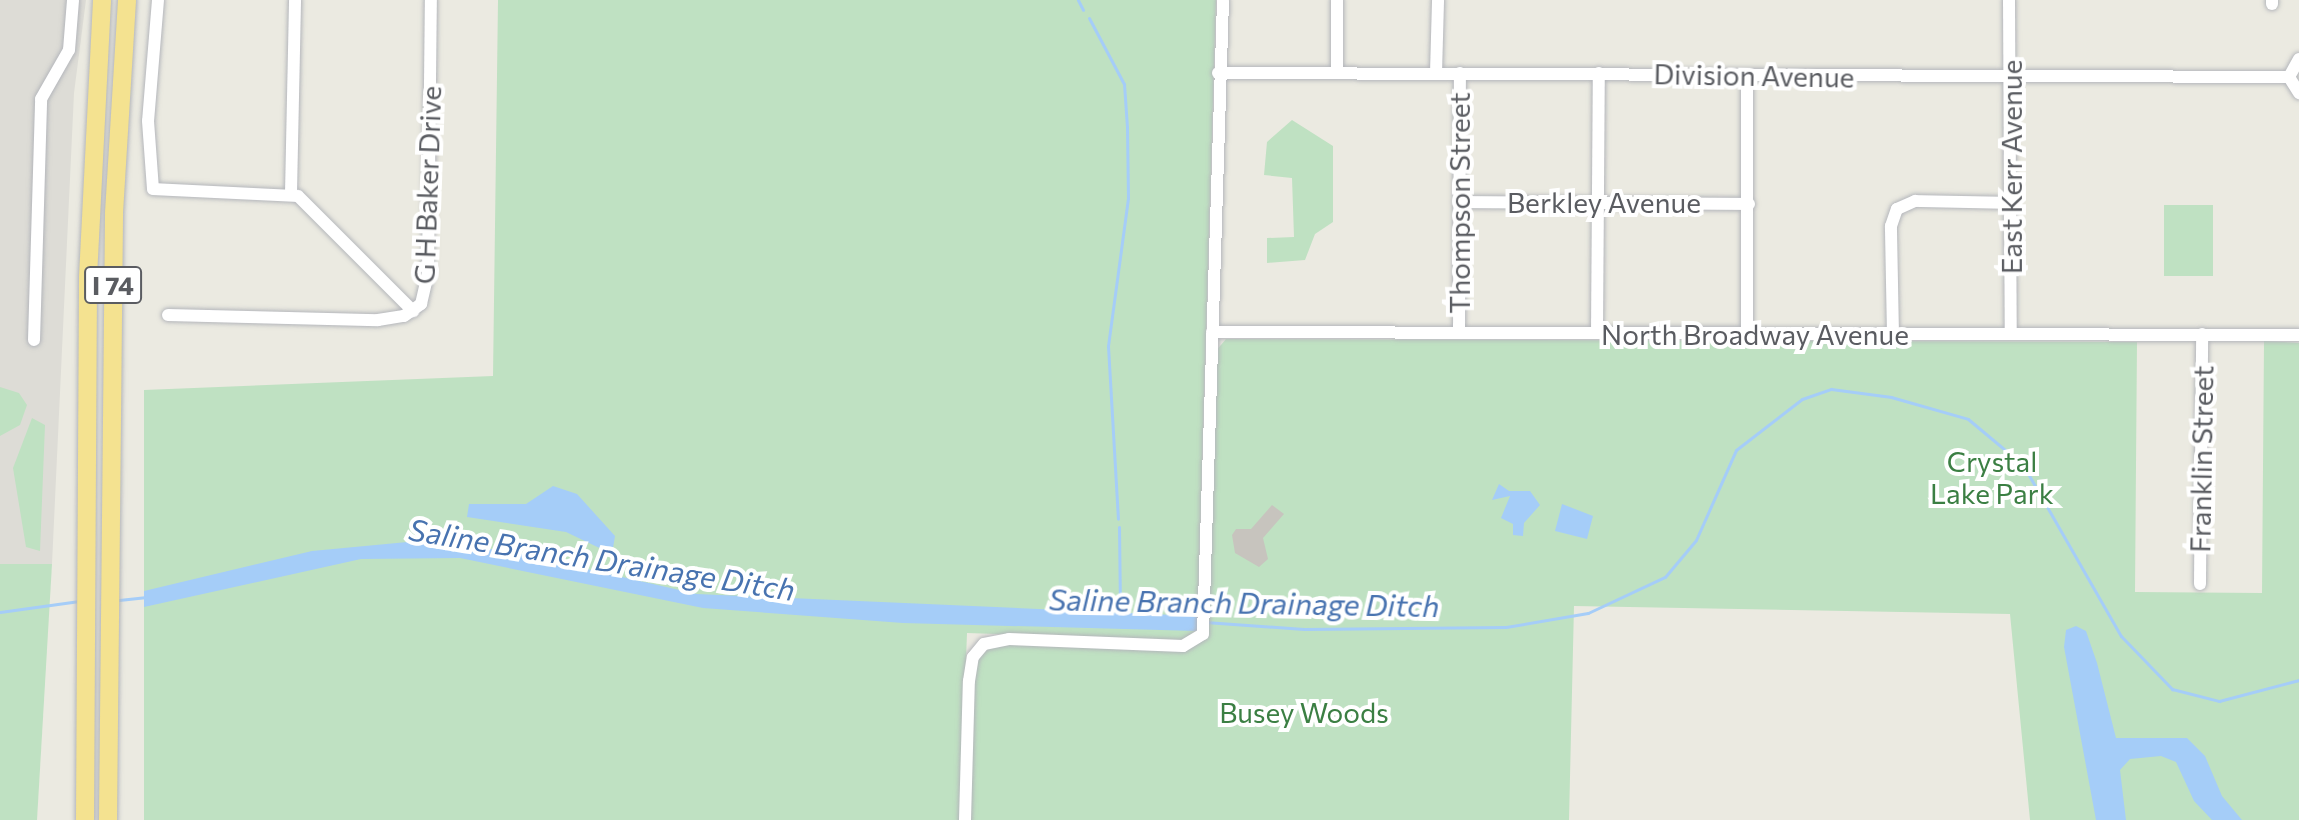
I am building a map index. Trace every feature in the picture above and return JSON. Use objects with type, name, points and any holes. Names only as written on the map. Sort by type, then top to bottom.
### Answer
[{"type":"highway","name":"I 74","points":[[85,820],[88,277],[102,0]]},
{"type":"highway","name":"I 74","points":[[108,820],[114,213],[127,0]]},
{"type":"street","points":[[34,340],[41,99],[69,50],[73,0]]},
{"type":"street","points":[[158,0],[147,153],[150,184],[159,192],[291,193],[325,217],[413,311]]},
{"type":"street","points":[[291,193],[295,0]]},
{"type":"street","name":"G H Baker Drive","points":[[168,315],[378,320],[413,311],[425,295],[428,273],[431,0]]},
{"type":"street","points":[[965,820],[969,681],[978,649],[1009,639],[1183,646],[1200,639],[1205,620],[1218,73],[1223,0]]},
{"type":"street","points":[[1337,0],[1337,72]]},
{"type":"street","name":"Thompson Street","points":[[1436,73],[1438,0]]},
{"type":"street","name":"East Kerr Avenue","points":[[2009,0],[2012,77],[2009,203],[2011,334]]},
{"type":"street","points":[[2299,59],[2289,77],[2299,93]]},
{"type":"street","name":"Division Avenue","points":[[1218,73],[2289,77]]},
{"type":"street","name":"Thompson Street","points":[[1459,333],[1460,73]]},
{"type":"street","points":[[1597,333],[1599,73]]},
{"type":"street","points":[[1747,75],[1747,333]]},
{"type":"street","points":[[1893,335],[1891,226],[1897,209],[1915,201],[2009,203]]},
{"type":"street","name":"Berkley Avenue","points":[[1459,202],[1749,204]]},
{"type":"street","name":"North Broadway Avenue","points":[[1212,332],[2299,335]]},
{"type":"street","name":"Franklin Street","points":[[2200,584],[2202,334]]},
{"type":"shaded area","points":[[0,0],[86,0],[74,93],[52,564],[0,564]]},
{"type":"green space","points":[[498,0],[1216,0],[1197,631],[1185,641],[967,633],[960,820],[144,820],[144,390],[493,376]]},
{"type":"green space","points":[[1292,120],[1333,146],[1333,222],[1315,234],[1305,260],[1267,263],[1267,238],[1294,237],[1292,178],[1264,175],[1267,142]]},
{"type":"green space","points":[[2164,205],[2213,205],[2213,276],[2164,276]]},
{"type":"green space","name":"Crystal Lake Park","points":[[1226,339],[2137,342],[2135,592],[2262,593],[2264,341],[2299,343],[2299,820],[2030,820],[2010,614],[1574,606],[1569,820],[965,820],[969,680],[984,644],[1197,642],[1215,352]]},
{"type":"green space","points":[[0,387],[19,393],[27,405],[20,425],[0,436]]},
{"type":"green space","points":[[32,418],[45,425],[40,551],[26,547],[13,468]]},
{"type":"green space","points":[[0,564],[52,564],[37,820],[0,820]]},
{"type":"water","points":[[1499,484],[1509,491],[1530,491],[1540,505],[1524,523],[1523,536],[1513,535],[1513,524],[1501,518],[1510,496],[1492,500]]},
{"type":"water","points":[[553,486],[577,494],[615,536],[612,554],[566,532],[467,517],[469,504],[526,504]]},
{"type":"water","points":[[1562,504],[1593,516],[1587,539],[1555,531]]},
{"type":"water","points":[[418,541],[508,551],[697,594],[1197,616],[1197,631],[903,623],[703,608],[460,558],[361,559],[144,607],[144,591],[312,551]]},
{"type":"water","points":[[2076,626],[2086,631],[2116,738],[2187,738],[2205,756],[2222,796],[2242,820],[2212,820],[2194,801],[2176,762],[2161,756],[2130,759],[2120,770],[2126,820],[2096,820],[2064,647],[2066,630]]},
{"type":"building","points":[[1272,505],[1284,514],[1263,538],[1268,559],[1259,567],[1235,553],[1232,535],[1236,529],[1251,529]]},
{"type":"waterway","points":[[1078,0],[1083,10]]},
{"type":"waterway","points":[[1089,18],[1124,84],[1127,127],[1128,198],[1108,346],[1118,519]]},
{"type":"waterway","name":"Saline Branch Drainage Ditch","points":[[1205,622],[1304,629],[1506,627],[1588,613],[1665,577],[1696,540],[1736,450],[1802,399],[1831,389],[1891,397],[1968,419],[2023,465],[2121,636],[2172,689],[2219,701],[2299,680]]},
{"type":"waterway","points":[[1119,527],[1120,615]]},
{"type":"waterway","name":"Saline Branch Drainage Ditch","points":[[119,600],[147,597]]},
{"type":"waterway","name":"Saline Branch Drainage Ditch","points":[[0,612],[79,601]]},
{"type":"park label","name":"Busey Woods","points":[[1304,712]]}]
